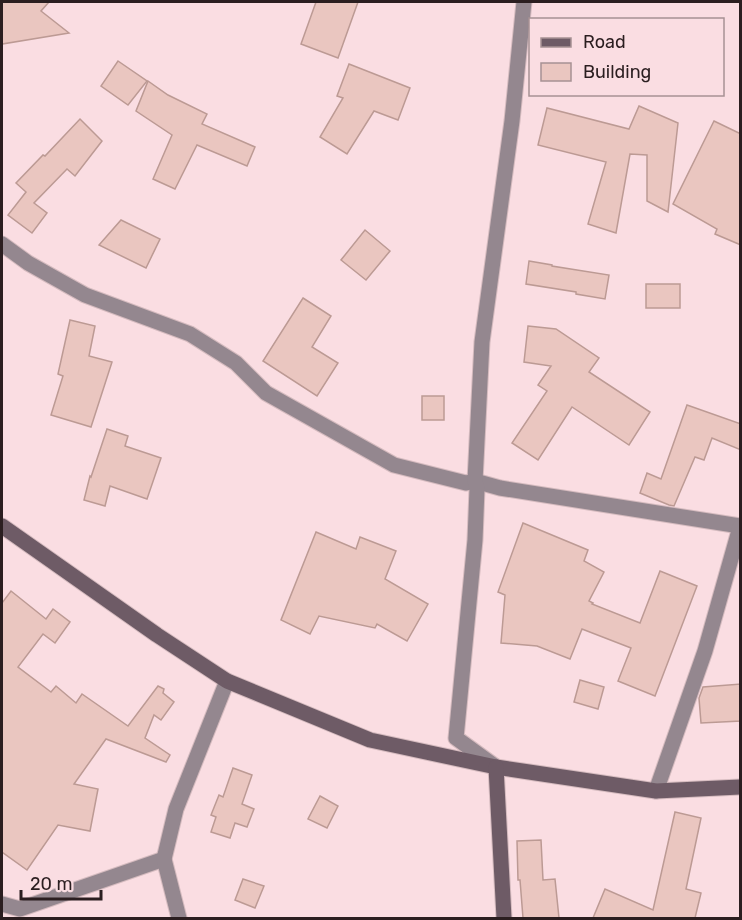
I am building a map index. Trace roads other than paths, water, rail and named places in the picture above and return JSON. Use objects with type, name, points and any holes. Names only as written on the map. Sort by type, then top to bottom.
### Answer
[{"type":"street","points":[[496,767],[456,738],[475,540],[477,489],[475,481],[482,342],[512,122],[524,2]]},
{"type":"street","points":[[2,244],[28,263],[85,295],[190,334],[236,363],[266,393],[394,465],[466,483],[475,481],[500,488],[741,527],[705,651],[656,791]]},
{"type":"street","points":[[2,526],[157,635],[227,681],[370,740],[496,767],[656,791],[741,787]]},
{"type":"street","points":[[179,918],[164,859],[176,809],[227,681]]},
{"type":"street","points":[[496,767],[504,918]]},
{"type":"street","points":[[2,905],[20,909],[164,859]]},
{"type":"street","points":[[2,905],[24,918]]}]
